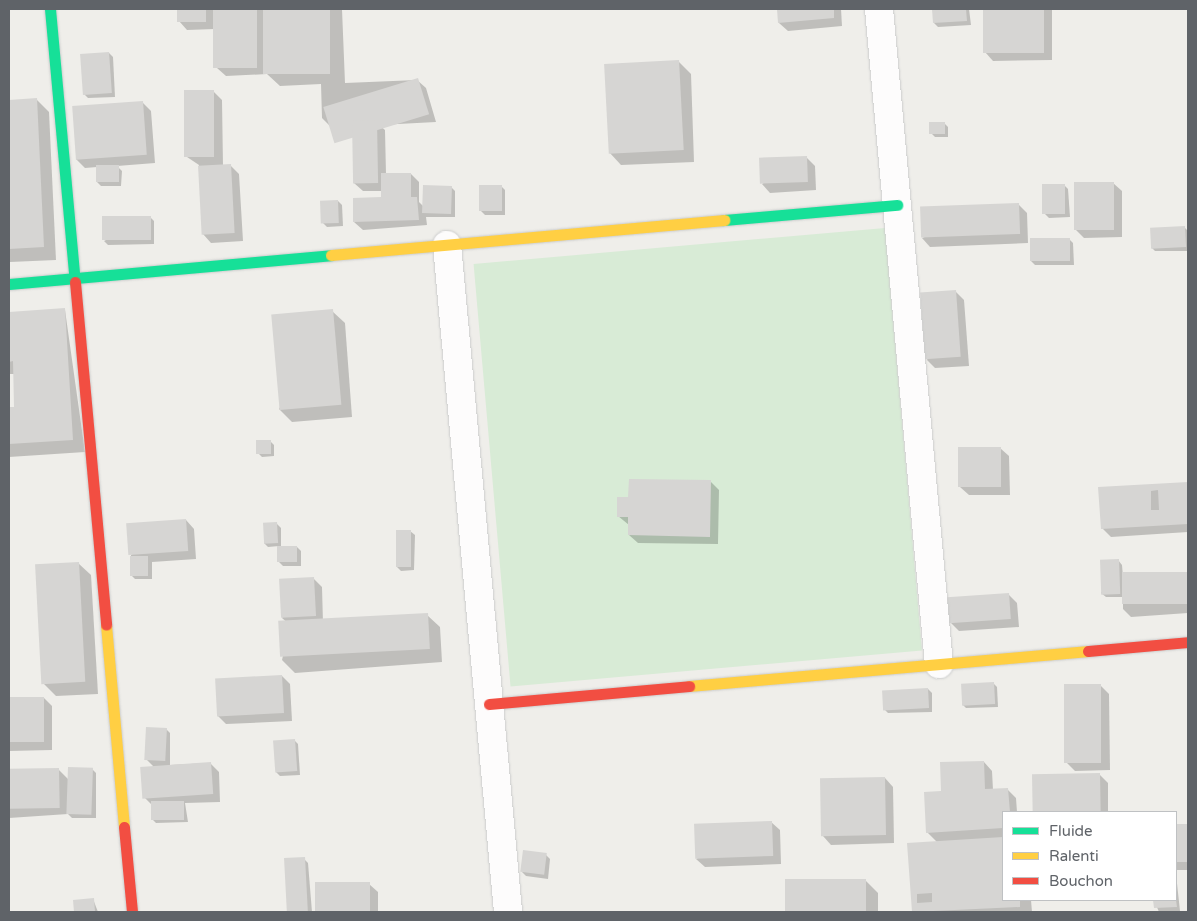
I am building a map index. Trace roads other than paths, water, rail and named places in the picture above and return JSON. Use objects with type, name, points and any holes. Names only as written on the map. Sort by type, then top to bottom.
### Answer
[{"type":"street","points":[[50,9],[132,912]]},
{"type":"street","points":[[879,9],[939,664]]},
{"type":"street","points":[[9,284],[897,204]]},
{"type":"street","points":[[447,245],[508,912]]},
{"type":"street","points":[[489,704],[1188,642]]}]
